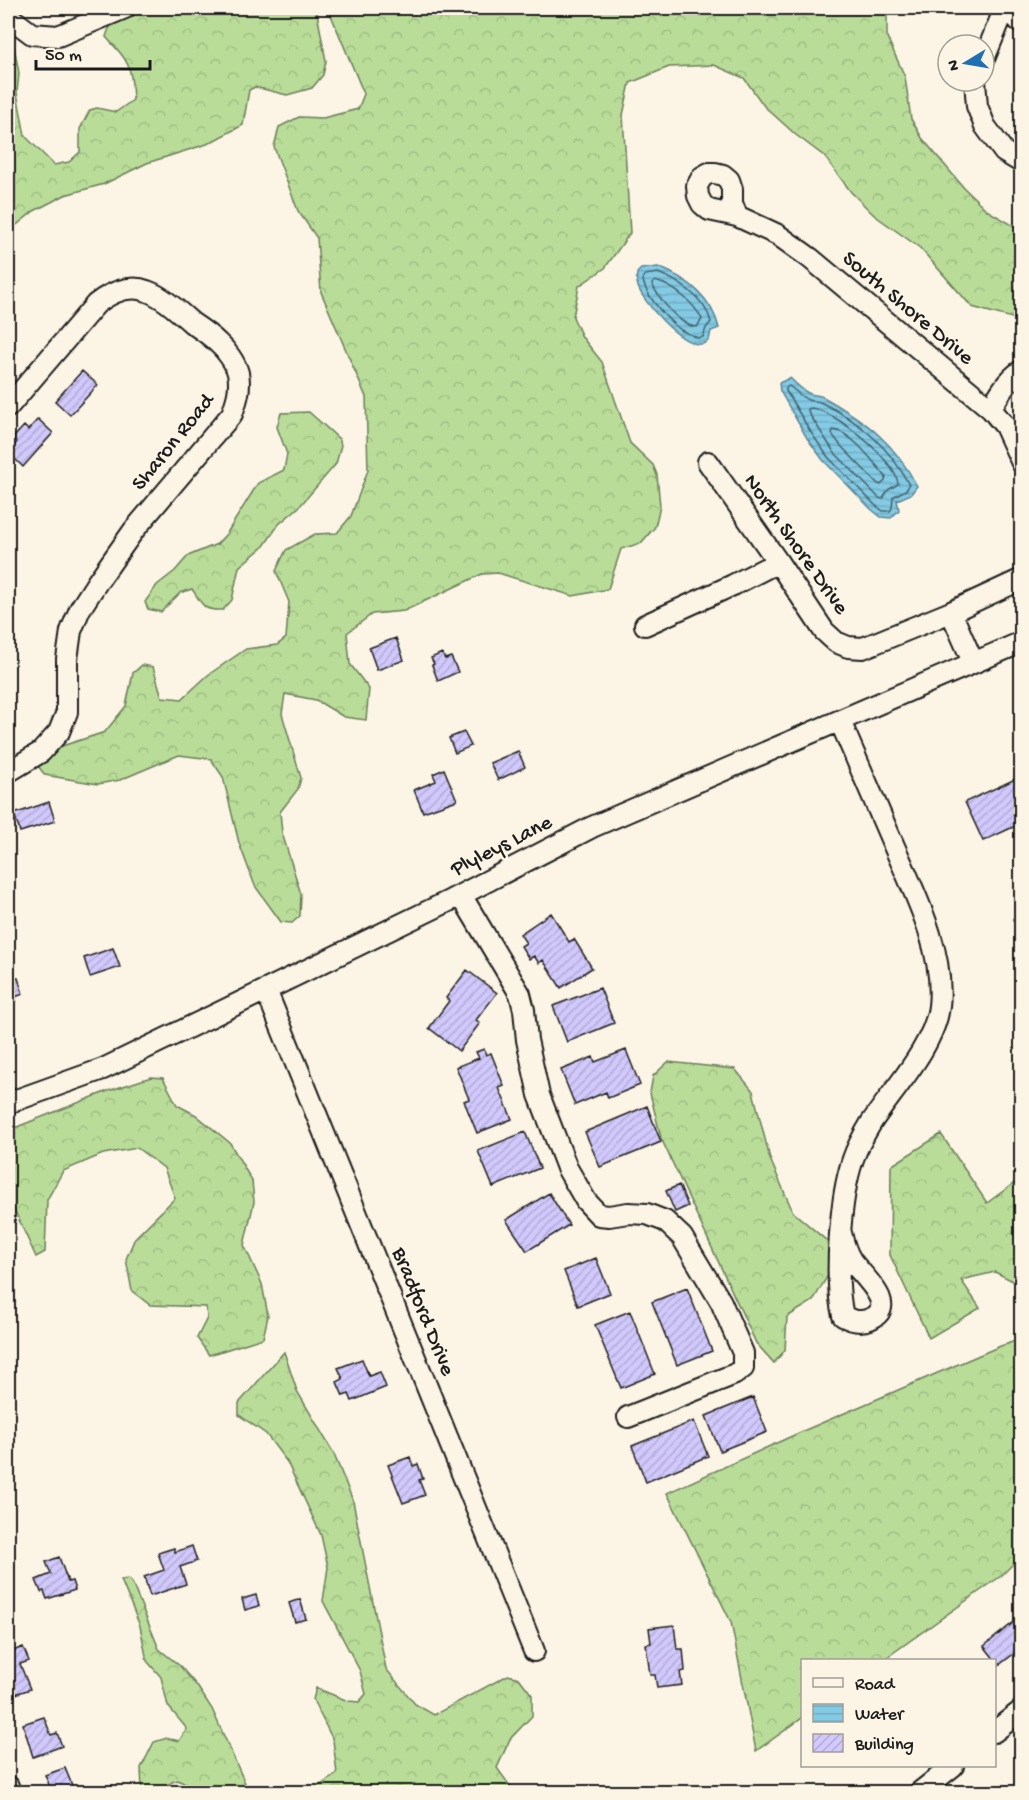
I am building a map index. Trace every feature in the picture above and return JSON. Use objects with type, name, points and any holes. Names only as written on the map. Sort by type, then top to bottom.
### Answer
[{"type":"street","points":[[8,16],[32,34],[58,36],[125,8]]},
{"type":"street","points":[[995,33],[1006,8],[1022,24]]},
{"type":"street","points":[[976,93],[977,106],[985,126],[1004,152],[1019,161],[1022,160]]},
{"type":"street","name":"South Shore Drive","points":[[737,216],[778,235],[810,258],[991,409],[1005,426],[1022,463]]},
{"type":"street","name":"Sharon Road","points":[[8,407],[96,304],[106,296],[130,288],[147,290],[162,299],[219,343],[238,372],[240,385],[232,414],[134,530],[80,609],[71,631],[67,659],[67,712],[59,732],[41,752],[8,772]]},
{"type":"street","points":[[991,409],[1011,378],[1022,370]]},
{"type":"street","name":"North Shore Drive","points":[[708,462],[824,631],[836,642],[848,647],[863,648],[951,612]]},
{"type":"street","points":[[645,625],[734,585],[778,562]]},
{"type":"street","points":[[973,662],[951,612],[1022,579]]},
{"type":"street","name":"Plyleys Lane","points":[[8,1103],[103,1069],[461,895],[592,827],[1022,642]]},
{"type":"street","points":[[840,721],[918,901],[935,951],[939,978],[939,1007],[929,1040],[870,1125],[853,1158],[844,1198],[841,1233]]},
{"type":"street","points":[[461,895],[520,994],[539,1095],[567,1168],[586,1201],[599,1215],[646,1214],[665,1221],[682,1237],[721,1302],[743,1353],[743,1368],[735,1374],[628,1417]]},
{"type":"street","name":"Bradford Drive","points":[[266,990],[534,1652]]},
{"type":"street","points":[[996,1730],[1022,1710]]},
{"type":"street","points":[[920,1792],[952,1767]]},
{"type":"street","points":[[8,1786],[10,1792]]},
{"type":"green space","points":[[148,8],[314,8],[317,13],[326,61],[323,75],[312,88],[287,95],[255,87],[249,90],[243,125],[207,144],[147,163],[104,184],[65,195],[34,211],[8,232],[8,32],[14,46],[19,73],[17,93],[25,136],[54,165],[69,162],[80,152],[80,129],[90,110],[97,108],[116,112],[133,100],[128,65],[106,37],[112,23],[121,15]]},
{"type":"green space","points":[[328,8],[887,8],[887,37],[905,77],[911,119],[922,138],[964,188],[988,211],[1021,230],[1021,314],[1012,318],[972,307],[920,248],[874,215],[851,192],[824,156],[764,106],[744,78],[714,65],[669,67],[630,83],[623,115],[630,233],[605,268],[579,286],[573,317],[582,337],[602,362],[630,443],[653,465],[657,475],[660,506],[655,527],[641,543],[621,549],[608,589],[573,596],[498,573],[482,574],[404,611],[372,614],[347,633],[350,664],[369,689],[366,720],[344,717],[316,700],[285,694],[282,714],[301,778],[298,789],[280,812],[282,833],[301,894],[300,916],[292,923],[281,922],[255,886],[239,843],[223,777],[211,759],[179,755],[120,780],[98,784],[45,775],[38,766],[53,749],[105,732],[126,706],[133,673],[142,665],[153,667],[162,697],[182,699],[208,675],[246,649],[277,645],[286,638],[289,602],[276,571],[286,550],[315,534],[337,533],[351,516],[368,470],[366,397],[321,292],[317,238],[298,211],[274,147],[279,127],[299,117],[323,118],[358,109],[364,94]]},
{"type":"green space","points":[[309,412],[339,439],[341,445],[336,464],[299,507],[279,524],[264,546],[239,567],[232,600],[223,610],[207,608],[192,589],[180,593],[161,612],[148,609],[145,602],[157,585],[175,571],[188,556],[217,544],[227,533],[258,483],[284,470],[287,454],[277,427],[281,413]]},
{"type":"green space","points":[[668,1062],[735,1069],[753,1091],[770,1159],[793,1212],[827,1241],[832,1268],[813,1301],[787,1317],[785,1350],[774,1363],[756,1343],[661,1138],[650,1093],[653,1076]]},
{"type":"green space","points":[[151,1077],[163,1078],[177,1105],[196,1115],[230,1143],[252,1181],[254,1202],[244,1245],[262,1284],[268,1316],[263,1338],[209,1355],[197,1338],[207,1318],[206,1307],[150,1305],[132,1291],[126,1259],[135,1238],[175,1198],[164,1168],[137,1148],[103,1154],[63,1171],[47,1200],[45,1252],[36,1257],[8,1196],[9,1130],[108,1091]]},
{"type":"green space","points":[[941,1134],[987,1203],[1021,1178],[1021,1285],[995,1272],[961,1280],[980,1308],[929,1338],[890,1255],[891,1166]]},
{"type":"green space","points":[[1021,1339],[1021,1556],[1001,1576],[884,1659],[801,1659],[801,1719],[756,1751],[731,1622],[667,1493],[803,1431]]},
{"type":"green space","points":[[284,1352],[297,1391],[333,1452],[353,1501],[386,1669],[415,1704],[434,1715],[508,1675],[519,1678],[532,1695],[532,1716],[510,1739],[497,1768],[510,1786],[522,1792],[310,1792],[337,1774],[333,1740],[313,1700],[316,1688],[348,1701],[359,1702],[366,1694],[360,1671],[323,1601],[328,1567],[321,1535],[287,1462],[266,1434],[239,1415],[239,1403]]},
{"type":"green space","points":[[128,1579],[132,1583],[159,1649],[180,1666],[212,1709],[249,1792],[193,1792],[189,1786],[178,1780],[159,1792],[142,1791],[141,1768],[154,1742],[167,1738],[179,1741],[187,1729],[168,1706],[161,1677],[147,1661],[140,1626],[121,1580]]},
{"type":"water","points":[[658,267],[688,283],[704,298],[719,328],[711,331],[709,340],[701,344],[683,338],[663,321],[646,300],[637,283],[637,273],[641,269]]},
{"type":"water","points":[[790,378],[808,393],[823,397],[867,425],[899,457],[917,486],[911,494],[897,500],[899,510],[891,518],[881,517],[871,509],[823,460],[807,438],[780,391],[779,383]]},
{"type":"building","points":[[82,371],[98,385],[70,415],[55,401]]},
{"type":"building","points":[[38,419],[53,433],[23,467],[8,452],[17,442],[13,438],[24,426],[28,430]]},
{"type":"building","points":[[396,638],[404,660],[377,670],[369,648]]},
{"type":"building","points":[[442,653],[445,659],[451,657],[458,672],[438,681],[431,658]]},
{"type":"building","points":[[464,732],[471,746],[455,753],[449,738]]},
{"type":"building","points":[[518,751],[525,767],[498,780],[490,763]]},
{"type":"building","points":[[444,769],[457,800],[423,812],[414,790],[436,781],[433,774]]},
{"type":"building","points":[[1022,776],[1022,823],[983,841],[965,802]]},
{"type":"building","points":[[49,802],[55,821],[20,832],[14,814]]},
{"type":"building","points":[[551,913],[569,942],[574,939],[592,968],[561,988],[543,960],[539,963],[534,956],[529,959],[521,946],[526,943],[520,934]]},
{"type":"building","points":[[1022,915],[1022,939],[1021,939],[1013,919]]},
{"type":"building","points":[[113,948],[120,967],[90,977],[84,958]]},
{"type":"building","points":[[467,970],[497,993],[476,1020],[480,1023],[459,1051],[429,1028],[449,1001],[446,998]]},
{"type":"building","points":[[18,978],[23,994],[15,997],[16,1001],[8,1003],[8,981]]},
{"type":"building","points":[[600,988],[614,1023],[567,1042],[553,1006]]},
{"type":"building","points":[[484,1049],[486,1055],[491,1053],[504,1086],[499,1088],[512,1119],[477,1133],[464,1101],[469,1099],[456,1067],[479,1058],[476,1052]]},
{"type":"building","points":[[626,1050],[640,1085],[608,1098],[606,1092],[575,1105],[561,1070],[593,1057],[595,1062]]},
{"type":"building","points":[[647,1106],[661,1142],[600,1167],[585,1132]]},
{"type":"building","points":[[525,1132],[540,1168],[493,1187],[478,1151]]},
{"type":"building","points":[[679,1185],[688,1206],[675,1212],[666,1191]]},
{"type":"building","points":[[549,1193],[569,1225],[527,1251],[506,1220]]},
{"type":"building","points":[[596,1258],[610,1293],[578,1306],[564,1271]]},
{"type":"building","points":[[687,1288],[712,1351],[677,1365],[652,1302]]},
{"type":"building","points":[[630,1311],[655,1374],[621,1388],[595,1325]]},
{"type":"building","points":[[362,1359],[369,1376],[380,1372],[386,1387],[352,1401],[349,1394],[343,1396],[337,1382],[343,1379],[338,1368]]},
{"type":"building","points":[[753,1397],[767,1432],[720,1451],[706,1416]]},
{"type":"building","points":[[694,1421],[708,1456],[646,1482],[632,1446]]},
{"type":"building","points":[[410,1457],[413,1466],[418,1464],[423,1479],[419,1480],[425,1495],[403,1503],[388,1465]]},
{"type":"building","points":[[192,1546],[197,1561],[180,1567],[186,1584],[150,1596],[144,1577],[164,1570],[158,1553],[174,1548],[175,1552]]},
{"type":"building","points":[[59,1557],[68,1582],[72,1581],[75,1590],[47,1599],[36,1580],[51,1574],[46,1562]]},
{"type":"building","points":[[256,1595],[259,1606],[245,1610],[242,1599]]},
{"type":"building","points":[[300,1599],[306,1619],[295,1622],[289,1603]]},
{"type":"building","points":[[1014,1622],[1022,1631],[1022,1651],[1017,1655],[1015,1653],[999,1665],[984,1646]]},
{"type":"building","points":[[674,1625],[677,1649],[683,1649],[685,1671],[680,1672],[682,1685],[657,1688],[655,1675],[650,1675],[646,1644],[651,1643],[649,1628]]},
{"type":"building","points":[[23,1647],[29,1661],[20,1664],[30,1689],[10,1696],[8,1653]]},
{"type":"building","points":[[44,1717],[51,1735],[57,1733],[62,1746],[33,1757],[23,1724]]},
{"type":"building","points":[[65,1768],[74,1790],[80,1787],[82,1792],[49,1792],[51,1790],[45,1775]]}]
